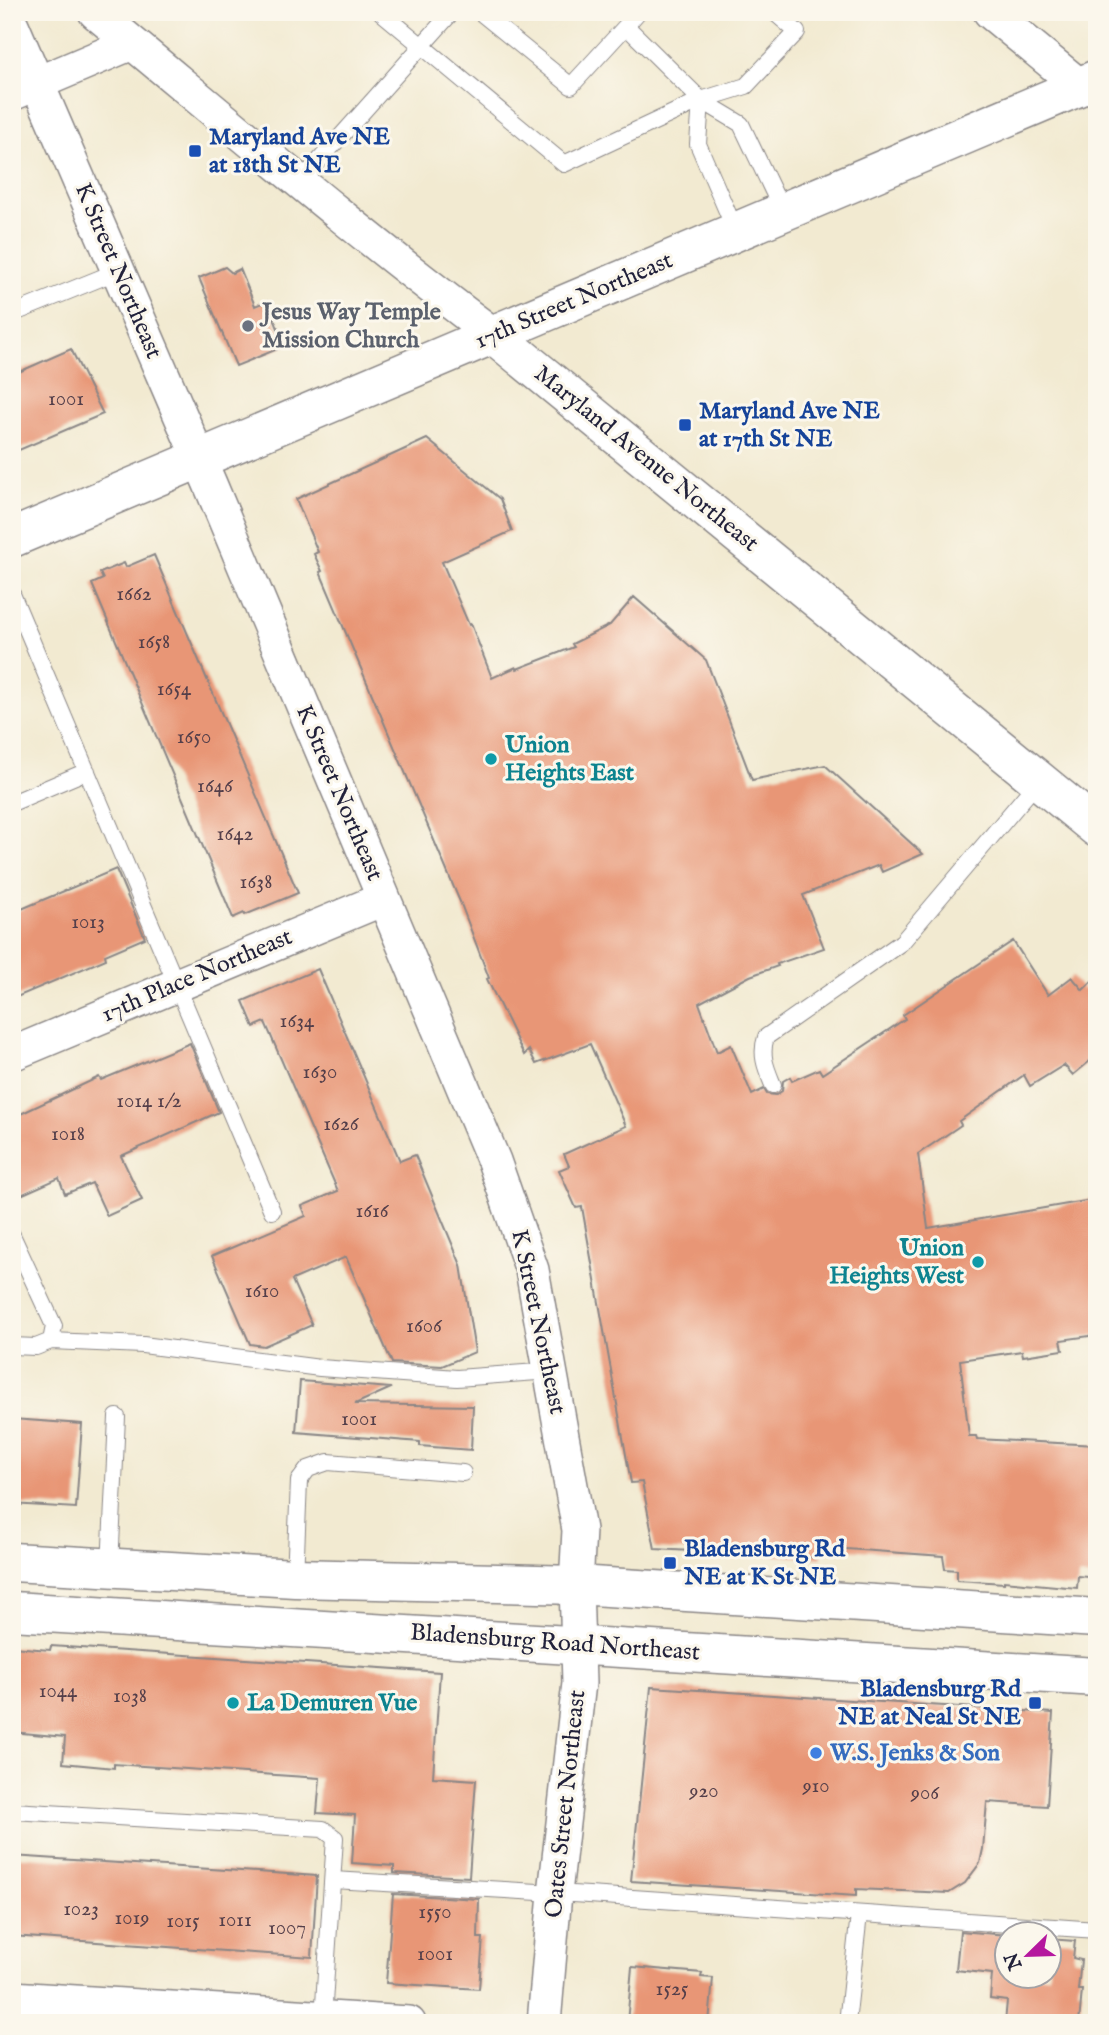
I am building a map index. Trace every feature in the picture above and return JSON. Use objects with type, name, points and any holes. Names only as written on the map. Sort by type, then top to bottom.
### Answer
[{"type":"main road","name":"17th Street Northeast","points":[[12,538],[1088,82]]},
{"type":"main road","name":"Maryland Avenue Northeast","points":[[495,335],[1097,828]]},
{"type":"main road","points":[[12,1562],[295,1578],[576,1585],[1097,1618]]},
{"type":"main road","points":[[881,1664],[886,1604]]},
{"type":"main road","points":[[958,1668],[962,1608]]},
{"type":"main road","name":"Bladensburg Road Northeast","points":[[12,1611],[1097,1677]]},
{"type":"street","name":"Maryland Avenue Northeast","points":[[96,12],[300,182],[443,297],[495,335]]},
{"type":"street","points":[[990,12],[1088,82]]},
{"type":"street","name":"K Street Northeast","points":[[12,25],[25,88],[118,271],[200,460],[509,1198],[532,1270],[579,1530],[576,1585]]},
{"type":"street","points":[[25,88],[132,43]]},
{"type":"street","name":"17th Place Northeast","points":[[12,1054],[383,899]]},
{"type":"street","name":"Oates Street Northeast","points":[[544,2023],[555,1893],[579,1683],[576,1585]]},
{"type":"street","points":[[12,1998],[409,2023]]},
{"type":"lane","points":[[381,12],[564,164],[701,100],[746,86],[797,32],[774,12]]},
{"type":"lane","points":[[300,182],[452,12]]},
{"type":"lane","points":[[480,12],[571,86],[638,12]]},
{"type":"lane","points":[[626,26],[701,100],[741,124],[783,212]]},
{"type":"lane","points":[[701,100],[698,144],[736,232]]},
{"type":"lane","points":[[12,314],[118,271]]},
{"type":"lane","points":[[12,594],[272,1210]]},
{"type":"lane","points":[[12,803],[87,771]]},
{"type":"lane","points":[[773,1085],[762,1049],[766,1037],[902,942],[1040,780]]},
{"type":"lane","points":[[12,1235],[54,1326],[51,1341]]},
{"type":"lane","points":[[12,1346],[36,1348],[51,1341],[143,1345],[320,1368],[457,1378],[551,1371]]},
{"type":"lane","points":[[110,1567],[117,1417]]},
{"type":"lane","points":[[295,1578],[299,1481],[309,1469],[328,1462],[463,1473]]},
{"type":"lane","points":[[12,1811],[323,1829],[335,1838],[333,1880],[313,2019]]},
{"type":"lane","points":[[333,1880],[1097,1930]]},
{"type":"lane","points":[[847,2023],[859,1914]]},
{"type":"building","name":"Jesus Way Temple Mission Church","points":[[225,267],[232,273],[240,269],[255,306],[267,301],[285,346],[236,366],[199,278]]},
{"type":"building","points":[[71,349],[103,414],[12,453],[12,375]]},
{"type":"building","points":[[427,439],[500,499],[512,531],[442,562],[492,678],[574,647],[572,644],[610,625],[634,597],[706,660],[752,780],[825,765],[923,854],[882,872],[879,865],[803,895],[824,948],[777,964],[778,966],[750,976],[699,1003],[717,1052],[731,1045],[752,1095],[764,1089],[767,1094],[776,1095],[782,1091],[783,1081],[790,1077],[792,1081],[819,1069],[822,1074],[905,1019],[903,1015],[1013,941],[1048,995],[1072,977],[1083,990],[1097,976],[1097,1055],[1073,1075],[1064,1065],[1030,1086],[1024,1075],[959,1121],[961,1125],[918,1154],[928,1228],[1097,1199],[1097,1335],[1061,1340],[1063,1350],[1023,1356],[1022,1351],[960,1360],[969,1436],[976,1436],[977,1439],[1097,1445],[1097,1578],[1078,1576],[1077,1588],[1004,1581],[957,1580],[957,1570],[945,1569],[943,1556],[819,1547],[822,1558],[655,1549],[642,1482],[631,1483],[582,1207],[576,1208],[559,1170],[569,1166],[564,1154],[626,1126],[590,1044],[536,1064],[529,1050],[524,1055],[487,979],[489,978],[461,904],[320,572],[322,571],[314,554],[318,552],[296,499]]},
{"type":"building","points":[[154,555],[298,893],[233,918],[92,584],[103,579],[100,573],[124,563],[126,567]]},
{"type":"building","points":[[116,869],[145,938],[105,955],[106,959],[12,999],[12,913]]},
{"type":"building","points":[[318,969],[400,1161],[415,1155],[461,1265],[475,1352],[442,1366],[392,1363],[346,1257],[292,1280],[312,1325],[264,1346],[250,1344],[212,1256],[306,1216],[302,1206],[338,1191],[265,1022],[254,1027],[243,1001]]},
{"type":"building","points":[[190,1043],[219,1112],[121,1156],[142,1200],[107,1216],[92,1183],[65,1194],[59,1178],[12,1199],[12,1118],[99,1077],[101,1080]]},
{"type":"building","points":[[300,1381],[391,1388],[355,1404],[473,1406],[471,1450],[420,1446],[420,1442],[296,1432]]},
{"type":"building","points":[[12,1419],[82,1424],[76,1508],[12,1504]]},
{"type":"building","points":[[51,1646],[440,1672],[433,1777],[476,1780],[469,1877],[394,1873],[394,1866],[352,1863],[355,1815],[317,1813],[320,1778],[63,1763],[65,1737],[12,1732],[12,1647],[50,1650]]},
{"type":"building","points":[[651,1687],[1053,1713],[1047,1806],[987,1802],[980,1863],[965,1883],[949,1893],[856,1889],[856,1896],[631,1881]]},
{"type":"building","points":[[12,1856],[317,1876],[312,1957],[12,1936]]},
{"type":"building","points":[[393,1894],[479,1899],[478,1938],[483,1938],[479,1989],[386,1983]]},
{"type":"building","points":[[960,1931],[993,1934],[993,1990],[1064,1990],[1064,1940],[1075,1941],[1073,1958],[1081,1960],[1079,2023],[1005,2023],[1007,2001],[990,1999],[992,1974],[956,1970]]},
{"type":"building","points":[[632,1967],[702,1973],[701,1977],[713,1978],[709,2023],[627,2023]]},
{"type":"place","name":"Maryland Ave NE at 18th St NE","points":[[195,151]]},
{"type":"place","name":"Jesus Way Temple Mission Church","points":[[248,326]]},
{"type":"place","name":"Maryland Ave NE at 17th St NE","points":[[685,425]]},
{"type":"place","name":"Union Heights East","points":[[491,759]]},
{"type":"place","name":"Union Heights West","points":[[978,1262]]},
{"type":"place","name":"Bladensburg Rd NE at K St NE","points":[[670,1563]]},
{"type":"place","name":"La Demuren Vue","points":[[233,1703]]},
{"type":"place","name":"Bladensburg Rd NE at Neal St NE","points":[[1035,1703]]},
{"type":"place","name":"W.S. Jenks & Son","points":[[816,1753]]}]
